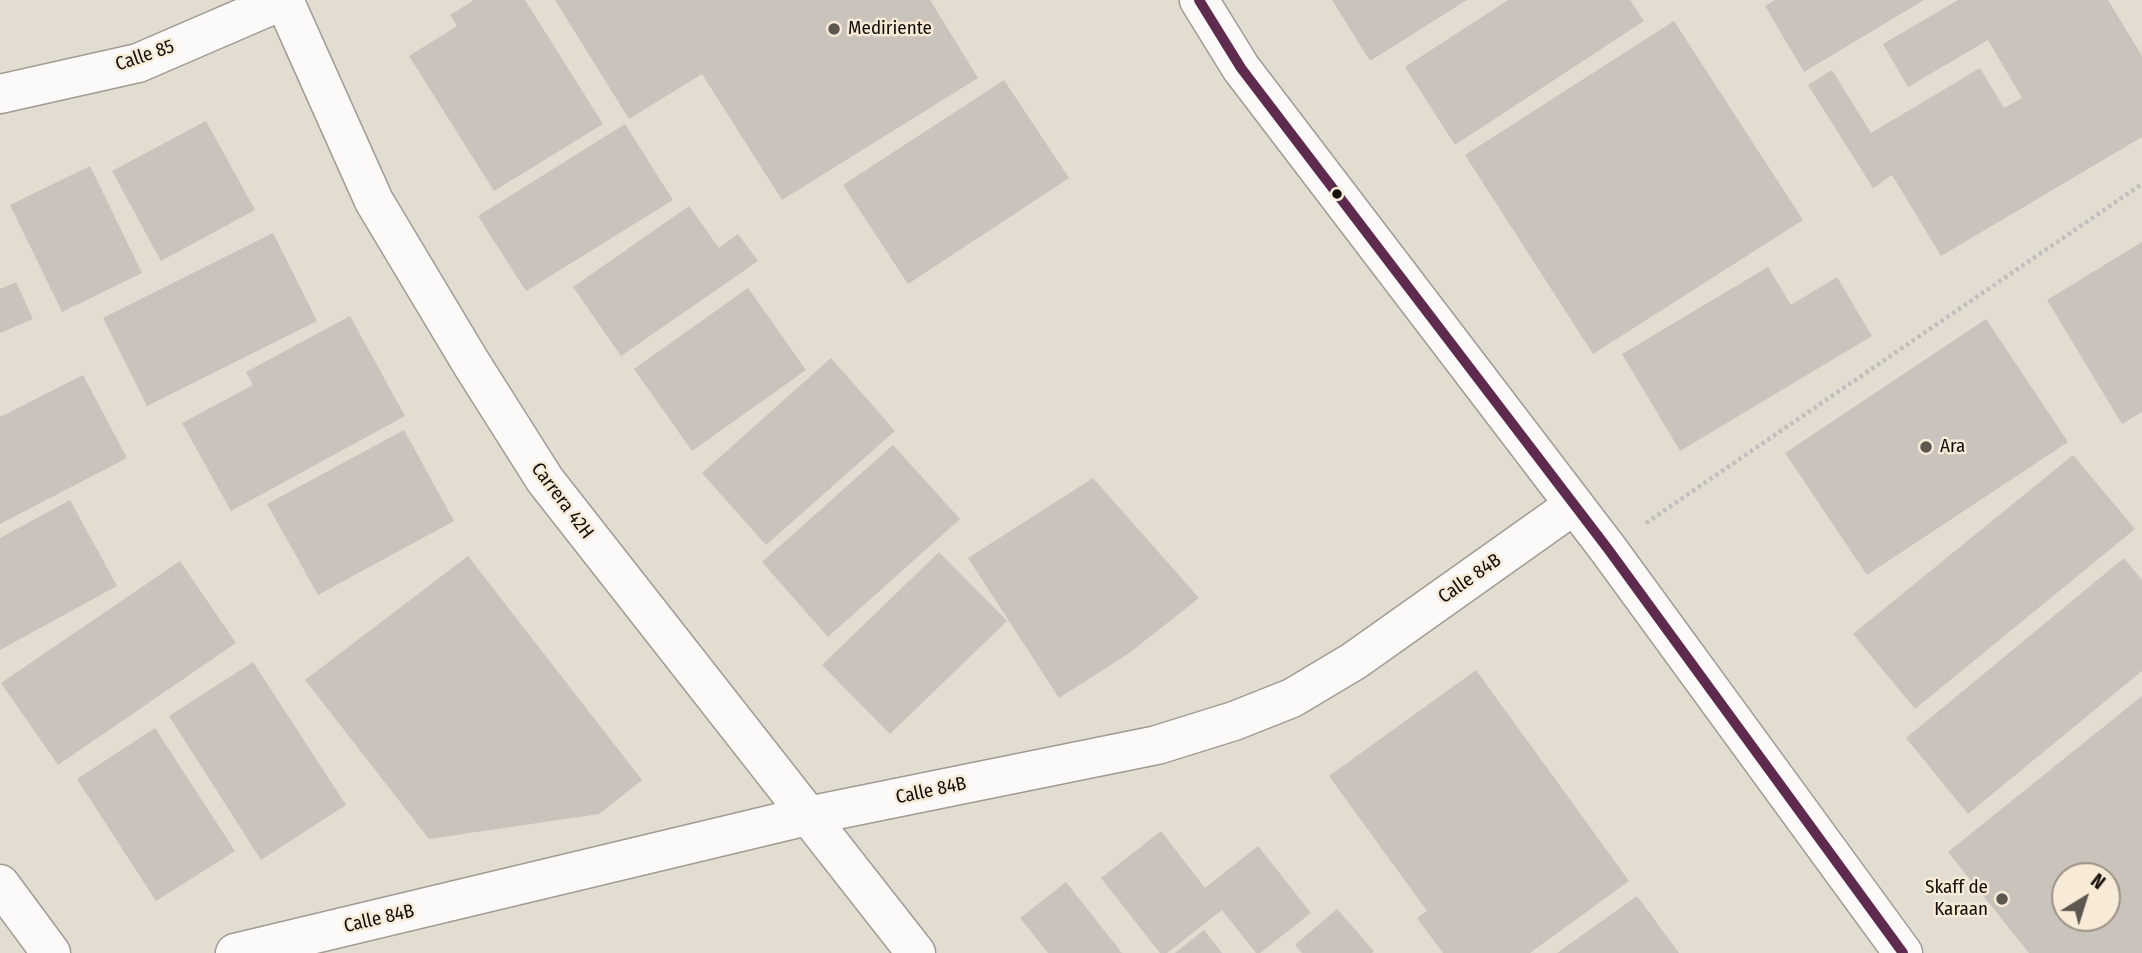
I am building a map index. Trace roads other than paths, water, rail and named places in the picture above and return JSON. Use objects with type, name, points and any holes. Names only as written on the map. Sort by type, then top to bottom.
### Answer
[{"type":"street","name":"Calle 85","points":[[0,94],[138,62],[284,0]]},
{"type":"street","name":"Carrera 42H","points":[[284,0],[374,201],[545,480],[916,953]]},
{"type":"street","points":[[1199,0],[1241,68],[1608,549],[1903,953]]},
{"type":"street","name":"Calle 84B","points":[[235,953],[807,816],[1157,745],[1234,721],[1292,698],[1354,662],[1574,505]]},
{"type":"street","points":[[0,884],[51,953]]},
{"type":"place","name":"Mediriente","points":[[834,29]]},
{"type":"place","name":"Ara","points":[[1926,447]]},
{"type":"place","name":"Skaff de Karaan","points":[[2002,899]]}]
